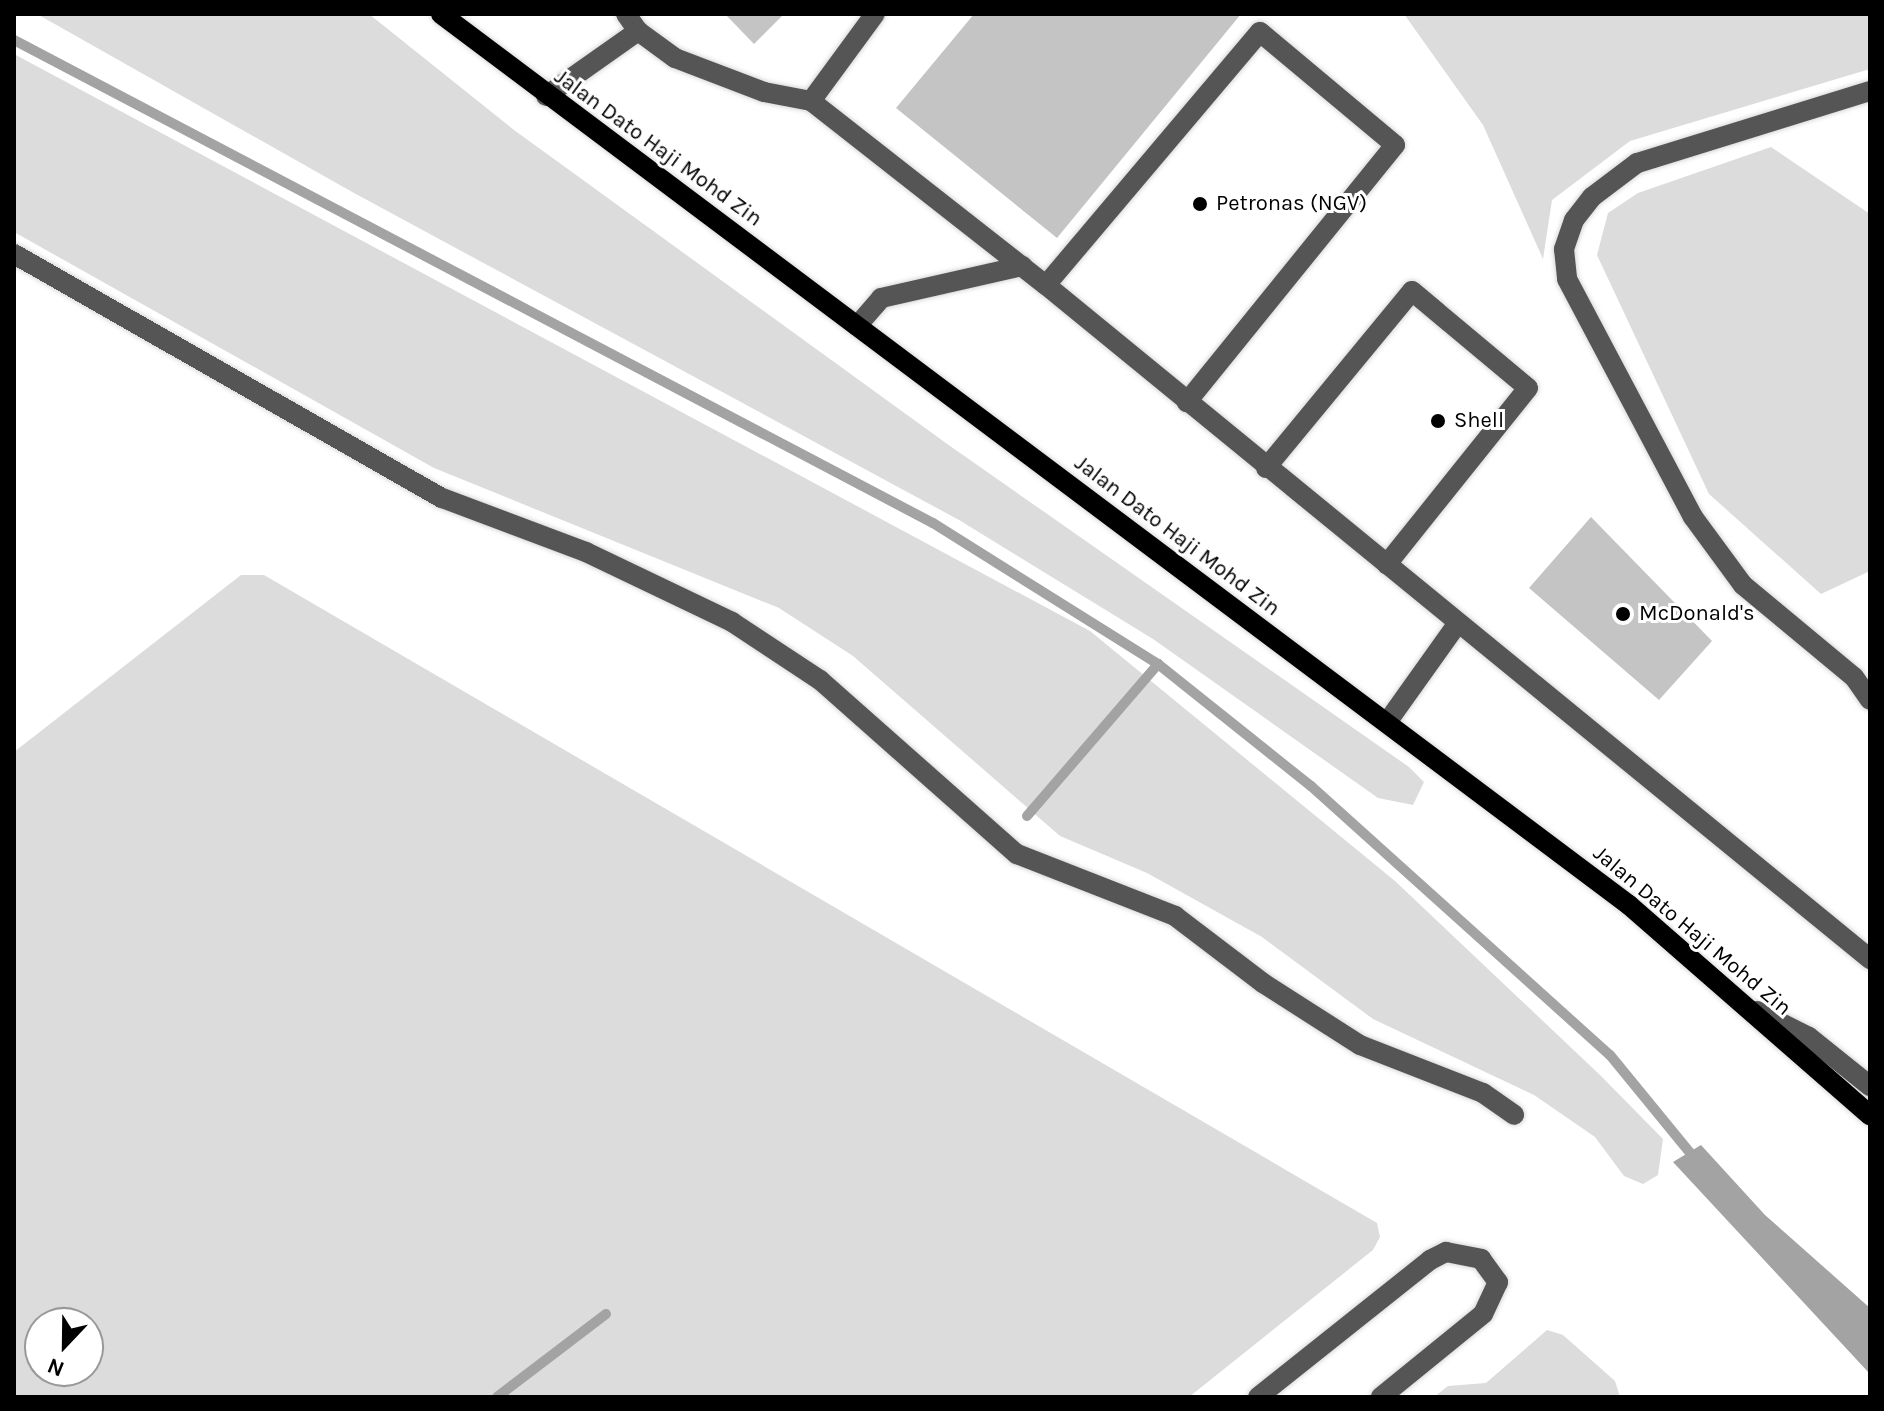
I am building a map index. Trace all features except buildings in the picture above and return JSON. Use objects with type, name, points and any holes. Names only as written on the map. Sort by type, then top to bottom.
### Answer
[{"type":"main road","name":"Jalan Dato Haji Mohd Zin","points":[[441,14],[546,96],[1388,721],[1629,905],[1870,1115]]},
{"type":"street","points":[[811,101],[875,14]]},
{"type":"street","points":[[546,96],[632,22],[675,58],[715,76],[811,101],[1046,285],[1870,959]]},
{"type":"street","points":[[1046,285],[1260,32],[1395,145],[1187,402]]},
{"type":"street","points":[[1870,91],[1637,163],[1592,197],[1574,220],[1564,249],[1567,279],[1693,517],[1743,585],[1821,651],[1862,672],[1870,700]]},
{"type":"street","points":[[14,254],[442,498],[586,552],[732,622],[820,680],[1017,854],[1175,916],[1263,983],[1360,1045],[1483,1093],[1514,1115]]},
{"type":"street","points":[[857,326],[881,298],[1022,266]]},
{"type":"street","points":[[1266,468],[1412,291],[1528,388],[1387,564]]},
{"type":"street","points":[[1388,721],[1458,623]]},
{"type":"street","points":[[1746,1006],[1809,1037],[1870,1086]]},
{"type":"street","points":[[1258,1397],[1430,1260],[1446,1252],[1481,1259],[1498,1282],[1483,1314],[1381,1397]]},
{"type":"shaded area","points":[[37,14],[369,14],[514,130],[950,446],[1409,767],[1424,782],[1413,805],[1378,798],[1153,639],[959,520],[354,193]]},
{"type":"shaded area","points":[[1404,14],[1870,14],[1870,69],[1630,141],[1552,200],[1543,259],[1483,125]]},
{"type":"shaded area","points":[[14,54],[1090,631],[1395,881],[1600,1075],[1663,1139],[1658,1175],[1643,1184],[1624,1176],[1595,1137],[1534,1095],[1373,1019],[1262,937],[1147,873],[1060,836],[853,656],[779,608],[434,468],[14,232]]},
{"type":"shaded area","points":[[1771,147],[1870,214],[1870,571],[1821,594],[1709,494],[1597,255],[1608,213],[1638,193]]},
{"type":"shaded area","points":[[241,575],[264,575],[1377,1223],[1380,1237],[1373,1250],[1189,1397],[14,1397],[14,752]]},
{"type":"shaded area","points":[[1701,1145],[1765,1215],[1870,1308],[1870,1374],[1673,1162]]},
{"type":"shaded area","points":[[1547,1330],[1563,1335],[1615,1381],[1620,1397],[1434,1397],[1448,1386],[1486,1383]]},
{"type":"waterway","points":[[14,40],[933,523],[1158,664],[1311,786],[1610,1055],[1696,1160]]},
{"type":"waterway","points":[[1027,816],[1158,664]]},
{"type":"waterway","points":[[497,1397],[606,1314]]},
{"type":"place","name":"Petronas (NGV)","points":[[1200,204]]},
{"type":"place","name":"Shell","points":[[1438,421]]},
{"type":"place","name":"McDonald's","points":[[1623,614]]}]
